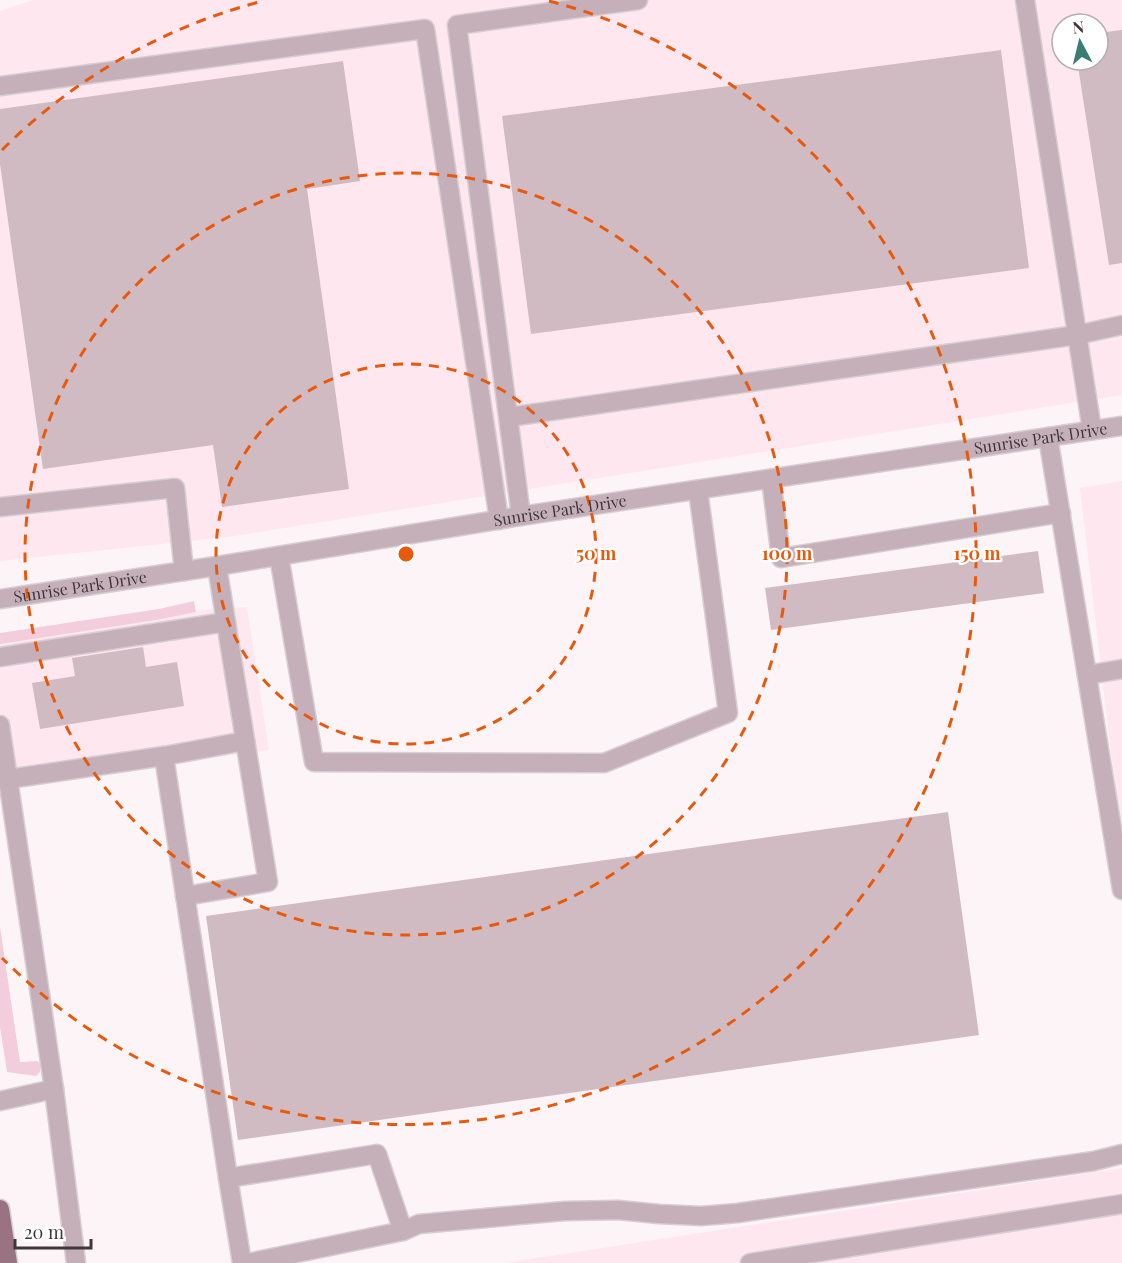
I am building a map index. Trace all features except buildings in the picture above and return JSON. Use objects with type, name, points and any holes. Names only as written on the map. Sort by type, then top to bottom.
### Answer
[{"type":"main road","points":[[0,1209],[8,1263]]},
{"type":"street","points":[[521,516],[457,25],[638,0]]},
{"type":"street","points":[[1025,0],[1092,430]]},
{"type":"street","points":[[0,86],[425,29],[499,520]]},
{"type":"street","points":[[508,417],[1077,335],[1122,325]]},
{"type":"street","name":"Sunrise Park Drive","points":[[0,599],[521,516],[1122,426]]},
{"type":"street","points":[[1048,437],[1122,890]]},
{"type":"street","points":[[771,479],[780,558],[1061,513]]},
{"type":"street","points":[[0,507],[175,488],[184,571]]},
{"type":"street","points":[[279,556],[314,762],[604,763],[728,713],[698,490]]},
{"type":"street","points":[[185,896],[268,882],[217,566]]},
{"type":"street","points":[[0,657],[226,622]]},
{"type":"street","points":[[1087,675],[1122,669]]},
{"type":"street","points":[[0,725],[54,1089],[76,1263]]},
{"type":"street","points":[[8,779],[164,756],[245,741]]},
{"type":"street","points":[[164,756],[242,1263]]},
{"type":"street","points":[[0,1101],[54,1089]]},
{"type":"street","points":[[228,1178],[377,1154],[403,1231]]},
{"type":"street","points":[[248,1263],[403,1231],[419,1224],[565,1210],[618,1210],[701,1216],[738,1213],[1094,1161],[1122,1154]]},
{"type":"street","points":[[750,1263],[1122,1204]]},
{"type":"shaded area","points":[[33,0],[1122,0],[1122,395],[228,537],[0,561],[0,11]]},
{"type":"shaded area","points":[[1122,481],[1122,847],[1080,488]]},
{"type":"shaded area","points":[[194,601],[196,612],[0,644],[0,633],[159,609]]},
{"type":"shaded area","points":[[247,607],[269,750],[0,786],[0,642],[211,609]]},
{"type":"shaded area","points":[[0,927],[20,1062],[38,1061],[40,1072],[36,1076],[7,1072],[0,1027]]},
{"type":"shaded area","points":[[1122,1168],[1122,1263],[504,1263],[518,1261]]}]
